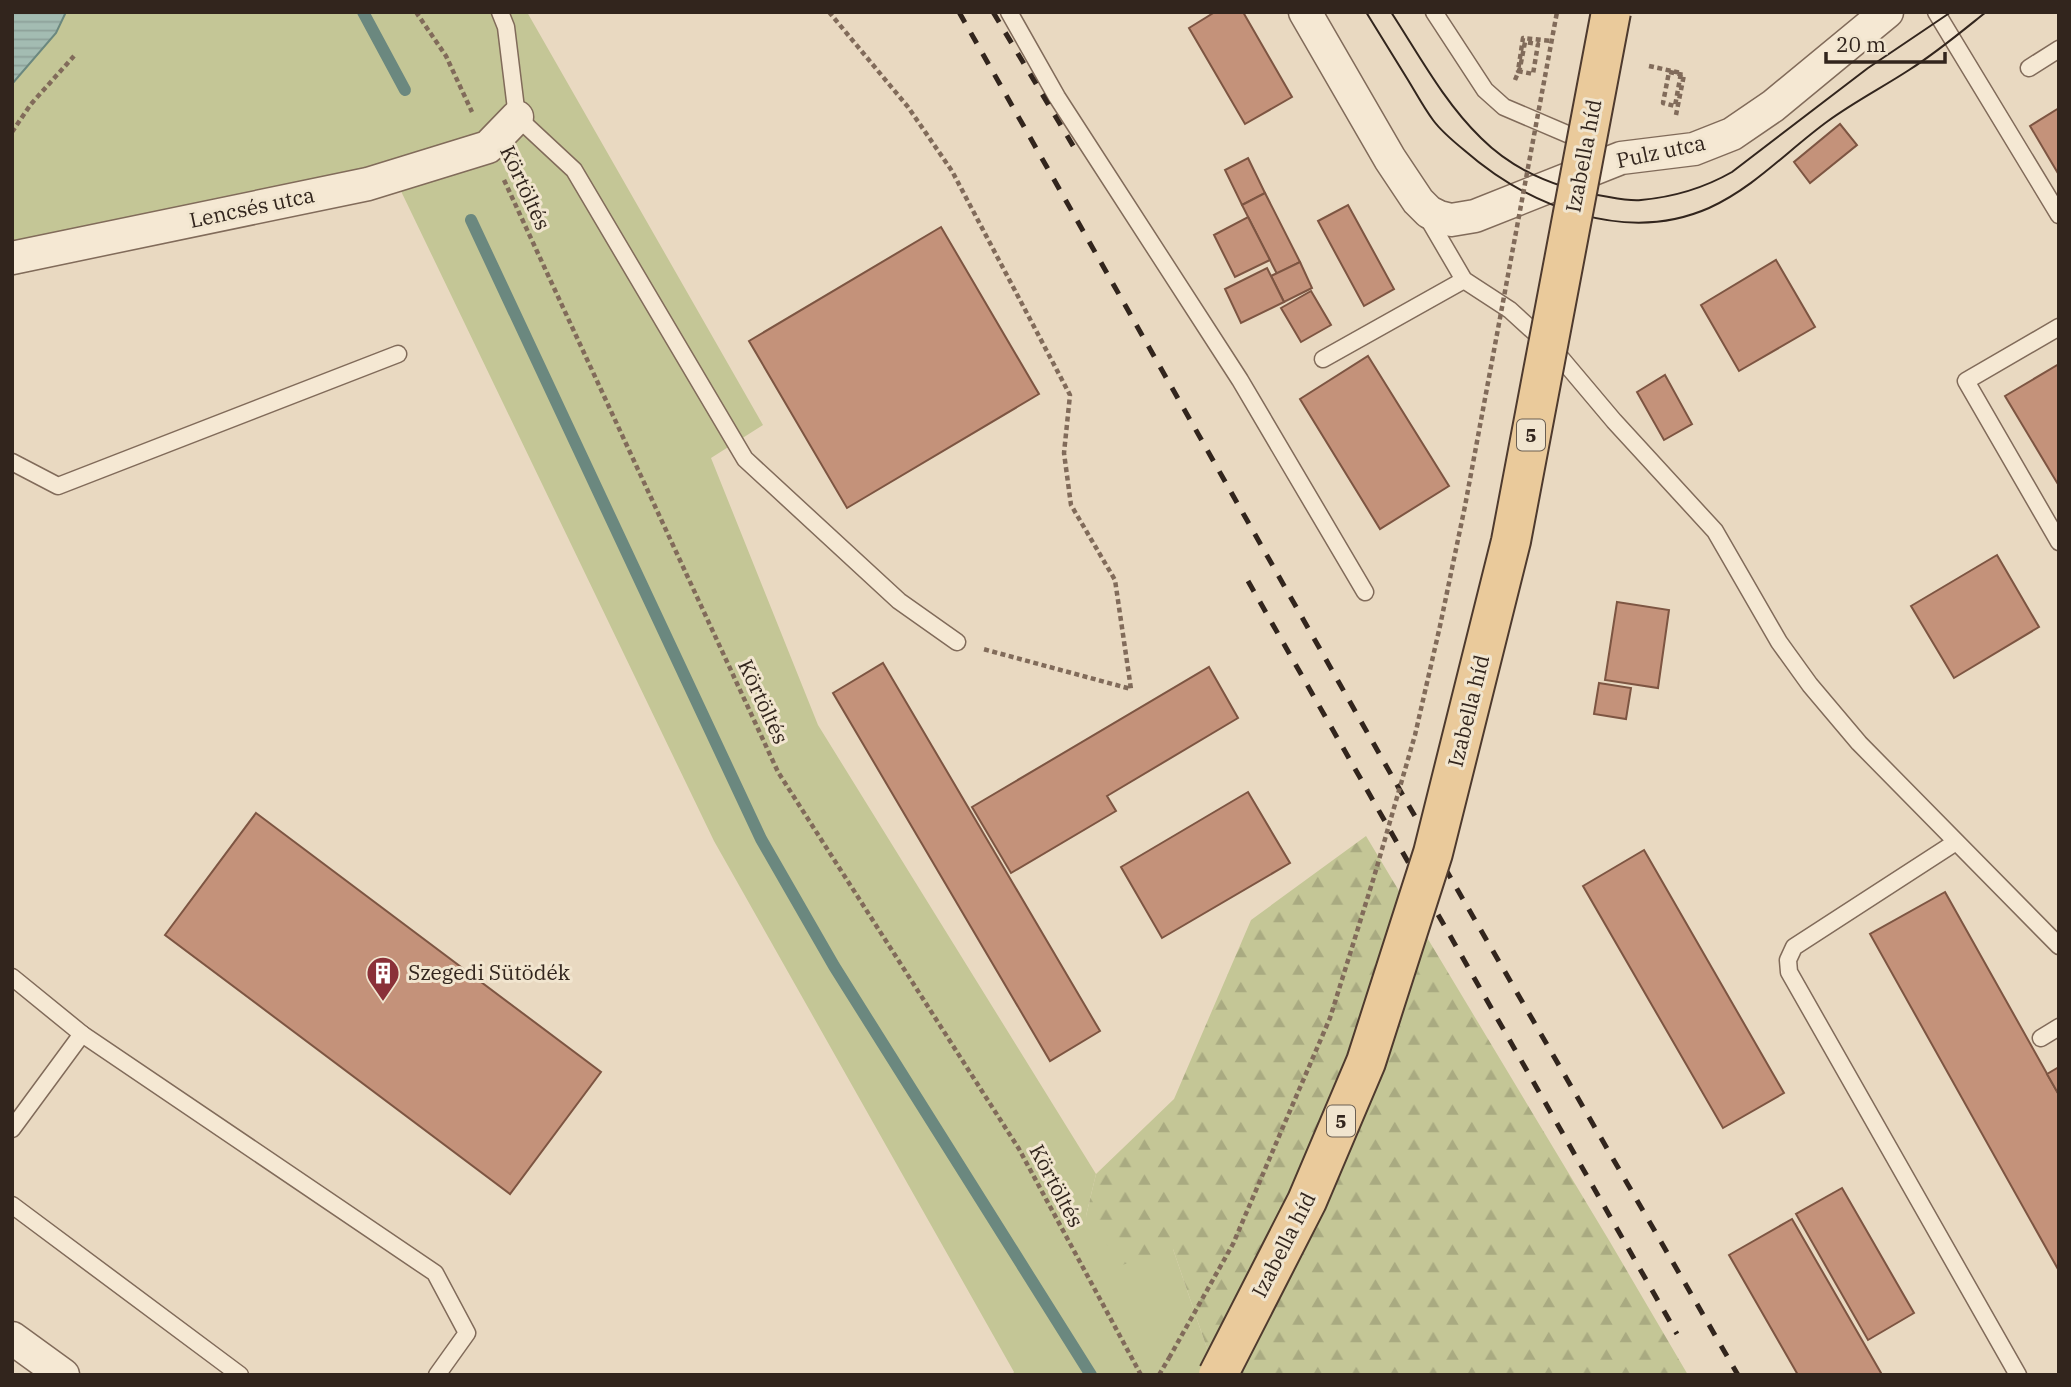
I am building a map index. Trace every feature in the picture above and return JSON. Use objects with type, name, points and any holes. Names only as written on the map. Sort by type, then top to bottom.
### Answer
[{"type":"main road","name":"Izabella híd","points":[[1217,1375],[1307,1201],[1366,1062],[1433,853],[1511,541],[1611,12]]},
{"type":"street","name":"Pulz utca","points":[[1306,12],[1383,148],[1418,201],[1429,212],[1451,220],[1475,216],[1621,158],[1694,149],[1732,134],[1773,106],[1887,12]]},
{"type":"street","points":[[488,146],[517,117]]},
{"type":"street","name":"Lencsés utca","points":[[12,258],[368,184],[488,146]]},
{"type":"street","points":[[16,1350],[63,1375]]},
{"type":"lane","points":[[500,12],[506,27],[517,117],[575,170],[745,459],[899,601],[957,642]]},
{"type":"lane","points":[[1009,12],[1057,97],[1240,380],[1365,592]]},
{"type":"lane","points":[[1434,12],[1485,90],[1504,107],[1621,158]]},
{"type":"lane","points":[[1936,12],[2059,215]]},
{"type":"lane","points":[[2029,68],[2059,49]]},
{"type":"lane","points":[[1418,201],[1464,280],[1510,310],[1555,351],[1614,421],[1715,531],[1779,642],[1810,685],[1859,743],[2059,946]]},
{"type":"lane","points":[[1324,359],[1464,280]]},
{"type":"lane","points":[[2059,327],[1966,381],[2059,542]]},
{"type":"lane","points":[[12,462],[58,486],[398,354]]},
{"type":"lane","points":[[1956,842],[1794,947],[1788,960],[1789,972],[2018,1375]]},
{"type":"lane","points":[[12,977],[82,1034],[435,1273],[467,1333],[437,1375]]},
{"type":"lane","points":[[2041,1038],[2059,1027]]},
{"type":"lane","points":[[12,1129],[82,1034]]},
{"type":"lane","points":[[12,1205],[240,1375]]},
{"type":"path","name":"Körtöltés","points":[[416,12],[446,56],[778,772],[1019,1149],[1140,1375]]},
{"type":"path","points":[[829,12],[908,107],[952,171],[1070,394],[1064,453],[1071,505],[1115,580],[1131,689],[957,642]]},
{"type":"path","points":[[1159,1375],[1233,1244],[1330,1018],[1378,864],[1415,734],[1443,612],[1558,12]]},
{"type":"path","points":[[1520,68],[1525,42],[1538,44],[1532,74],[1518,71],[1523,38],[1552,41]]},
{"type":"path","points":[[12,132],[31,104],[74,56]]},
{"type":"path","points":[[1649,66],[1681,73],[1679,84],[1675,106],[1663,103],[1668,72],[1676,74],[1684,75],[1678,106]]},
{"type":"green space","points":[[66,12],[527,12],[763,425],[711,458],[818,725],[1096,1174],[1086,1216],[1173,1249],[1216,1375],[1012,1375],[1014,1372],[714,841],[399,187],[12,276],[12,84],[56,33]]},
{"type":"green space","points":[[1366,836],[1688,1375],[1216,1375],[1173,1249],[1122,1265],[1086,1216],[1096,1174],[1174,1099],[1251,920]]},
{"type":"shaded area","points":[[12,12],[66,12],[56,33],[12,84]]},
{"type":"building","points":[[1215,12],[1243,12],[1292,97],[1245,124],[1189,28]]},
{"type":"building","points":[[2059,108],[2059,175],[2030,126]]},
{"type":"building","points":[[1840,124],[1857,145],[1810,183],[1794,162]]},
{"type":"building","points":[[1248,158],[1265,193],[1242,205],[1225,170]]},
{"type":"building","points":[[1265,193],[1300,262],[1277,274],[1242,205]]},
{"type":"building","points":[[1348,205],[1394,289],[1364,306],[1318,221]]},
{"type":"building","points":[[1248,217],[1270,260],[1235,277],[1214,235]]},
{"type":"building","points":[[941,227],[1039,394],[847,508],[749,341]]},
{"type":"building","points":[[1776,260],[1815,327],[1739,371],[1701,305]]},
{"type":"building","points":[[1300,262],[1312,288],[1284,302],[1271,276]]},
{"type":"building","points":[[1267,268],[1284,302],[1241,323],[1225,289]]},
{"type":"building","points":[[1311,291],[1331,325],[1301,342],[1281,308]]},
{"type":"building","points":[[1368,356],[1449,486],[1380,529],[1300,399]]},
{"type":"building","points":[[2059,364],[2059,486],[2005,396]]},
{"type":"building","points":[[1665,375],[1692,424],[1664,440],[1637,392]]},
{"type":"building","points":[[1997,555],[2039,627],[1954,678],[1911,606]]},
{"type":"building","points":[[1617,602],[1669,610],[1658,688],[1605,680]]},
{"type":"building","points":[[883,663],[1100,1031],[1050,1061],[833,693]]},
{"type":"building","points":[[1209,667],[1238,718],[1107,796],[1116,811],[1011,873],[972,807]]},
{"type":"building","points":[[1599,683],[1631,688],[1626,719],[1594,714]]},
{"type":"building","points":[[1248,792],[1290,863],[1162,938],[1121,867]]},
{"type":"building","name":"Szegedi Sütödék","points":[[256,813],[601,1072],[510,1194],[165,935]]},
{"type":"building","points":[[1644,850],[1784,1093],[1723,1128],[1583,886]]},
{"type":"building","points":[[1945,892],[2059,1095],[2059,1271],[1870,934]]},
{"type":"building","points":[[2059,1067],[2059,1095],[2047,1074]]},
{"type":"building","points":[[1842,1188],[1914,1313],[1868,1340],[1796,1214]]},
{"type":"building","points":[[1792,1219],[1881,1373],[1878,1375],[1798,1375],[1729,1255]]},
{"type":"waterway","points":[[363,12],[405,90]]},
{"type":"waterway","points":[[471,220],[761,839],[834,966],[1091,1375]]},
{"type":"tram line","points":[[1366,12],[1436,124],[1489,170],[1547,203],[1579,214],[1611,221],[1644,222],[1677,218],[1709,208],[1741,190],[1828,121],[1919,63],[1986,12]]},
{"type":"tram line","points":[[1391,12],[1455,109],[1481,138],[1509,161],[1540,178],[1574,190],[1637,200],[1688,191],[1732,172],[1868,68],[1951,12]]},
{"type":"railway","points":[[959,12],[1401,792],[1738,1375]]},
{"type":"railway","points":[[993,12],[1078,154]]},
{"type":"railway","points":[[1248,581],[1677,1334]]},
{"type":"place","name":"Szegedi Sütödék","points":[[383,1003]]}]
